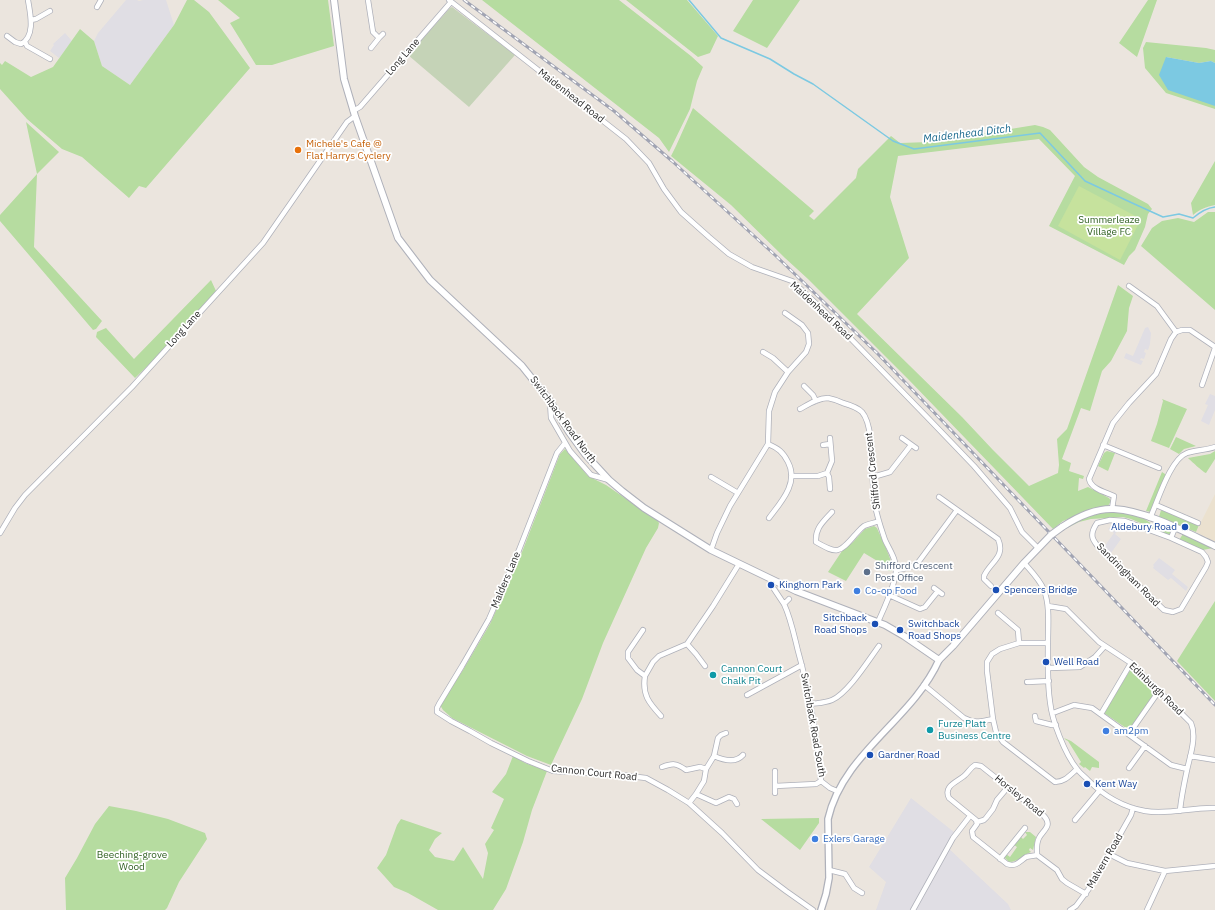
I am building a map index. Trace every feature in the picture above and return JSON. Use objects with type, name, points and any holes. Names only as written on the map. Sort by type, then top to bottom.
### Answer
[{"type":"main road","name":"Switchback Road North","points":[[334,0],[344,79],[354,113],[398,238],[430,280],[522,366],[550,401],[568,432],[585,454],[609,480],[644,508],[711,550],[796,591],[878,622],[904,636],[939,660]]},
{"type":"main road","points":[[939,660],[953,646],[1038,548],[1051,535],[1078,517],[1096,511],[1112,509],[1131,512],[1175,528],[1215,546]]},
{"type":"street","points":[[7,36],[15,42],[21,44],[25,42],[29,36],[31,20],[28,0]]},
{"type":"street","points":[[97,7],[101,0]]},
{"type":"street","points":[[368,0],[373,32],[379,38]]},
{"type":"street","name":"Long Lane","points":[[0,533],[14,508],[25,495],[132,387],[263,243],[347,122],[450,1]]},
{"type":"street","name":"Maidenhead Road","points":[[450,1],[626,139],[649,163],[664,189],[680,212],[729,254],[752,267],[792,281],[858,346],[974,466],[1010,508],[1022,532],[1038,548]]},
{"type":"street","points":[[31,20],[36,19],[50,11]]},
{"type":"street","points":[[371,48],[383,34]]},
{"type":"street","points":[[25,42],[28,46],[50,59]]},
{"type":"street","points":[[1129,286],[1157,306],[1176,332]]},
{"type":"street","points":[[711,550],[717,534],[738,493],[768,444],[770,411],[775,392],[788,372],[806,352],[809,344],[808,333],[802,325],[785,313]]},
{"type":"street","points":[[1112,509],[1114,496],[1093,486],[1089,479],[1113,423],[1156,374],[1171,339],[1176,332],[1190,330],[1215,347],[1206,380],[1202,385]]},
{"type":"street","points":[[763,352],[773,358],[788,372]]},
{"type":"street","points":[[804,386],[813,395],[816,401]]},
{"type":"street","name":"Shifford Crescent","points":[[800,409],[816,401],[828,398],[853,406],[866,418],[870,436],[873,492],[878,521],[896,563],[897,570]]},
{"type":"street","points":[[550,401],[551,418],[565,443],[591,475],[609,480]]},
{"type":"street","points":[[830,438],[832,461],[827,473],[829,477],[830,489]]},
{"type":"street","points":[[902,438],[916,448]]},
{"type":"street","name":"Malders Lane","points":[[437,712],[438,704],[490,619],[557,453],[565,443]]},
{"type":"street","points":[[768,444],[778,448],[784,455],[790,464],[793,476],[789,488],[773,516]]},
{"type":"street","points":[[823,445],[830,444]]},
{"type":"street","points":[[873,477],[890,472],[911,445]]},
{"type":"street","points":[[1103,445],[1159,468]]},
{"type":"street","points":[[1150,518],[1174,463],[1182,455],[1187,453],[1215,447]]},
{"type":"street","points":[[793,476],[818,476],[827,473]]},
{"type":"street","points":[[710,477],[738,493]]},
{"type":"street","points":[[939,497],[998,538],[1001,545],[1000,552],[984,576]]},
{"type":"street","points":[[1156,505],[1198,523]]},
{"type":"street","points":[[878,622],[897,570],[912,567],[917,564],[957,510]]},
{"type":"street","points":[[832,512],[821,525],[816,534],[814,543],[829,550],[837,551],[846,546],[863,527],[878,521]]},
{"type":"street","points":[[822,515],[826,519]]},
{"type":"street","name":"Sandringham Road","points":[[1110,520],[1125,521],[1171,538],[1202,552],[1208,562],[1181,609],[1173,612],[1164,610],[1102,551],[1092,538],[1092,530],[1097,523],[1110,520]]},
{"type":"street","points":[[1171,538],[1175,528]]},
{"type":"street","points":[[1024,563],[1034,574],[1044,589],[1048,606],[1049,681],[1052,713],[1065,748],[1077,769],[1112,799],[1133,808],[1146,811],[1171,812],[1215,808]]},
{"type":"street","points":[[661,716],[649,702],[645,694],[645,676],[653,662],[659,656],[687,644],[739,564]]},
{"type":"street","points":[[979,572],[991,586]]},
{"type":"street","name":"Switchback Road South","points":[[774,589],[789,615],[802,665],[811,704],[818,748],[821,781],[837,791]]},
{"type":"street","points":[[889,595],[920,608],[925,607],[936,590],[942,594]]},
{"type":"street","points":[[784,604],[789,599]]},
{"type":"street","name":"Edinburgh Road","points":[[1048,606],[1066,609],[1104,646],[1131,664],[1191,723],[1194,728],[1194,734],[1180,811]]},
{"type":"street","points":[[998,613],[1018,630],[1019,644]]},
{"type":"street","points":[[643,630],[628,652],[628,658],[637,670],[645,676]]},
{"type":"street","points":[[1048,643],[1019,644],[1000,649],[992,654],[987,662],[993,719],[996,732],[1003,742],[1055,782],[1066,780],[1077,769]]},
{"type":"street","points":[[687,644],[705,666]]},
{"type":"street","points":[[811,704],[832,700],[839,695],[848,686],[879,646]]},
{"type":"street","points":[[1049,668],[1080,667],[1095,657],[1104,646]]},
{"type":"street","points":[[821,910],[829,878],[828,819],[837,791],[845,777],[869,748],[902,713],[924,685],[939,660]]},
{"type":"street","points":[[1101,714],[1131,664]]},
{"type":"street","points":[[747,695],[802,665]]},
{"type":"street","points":[[1026,682],[1049,681]]},
{"type":"street","points":[[924,685],[964,718],[970,721],[976,722],[993,719]]},
{"type":"street","points":[[1129,734],[1159,691]]},
{"type":"street","points":[[1052,713],[1074,706],[1092,708],[1171,765],[1187,769]]},
{"type":"street","name":"Cannon Court Road","points":[[437,712],[496,745],[528,761],[553,771],[646,778],[689,803],[722,833],[758,870],[813,910]]},
{"type":"street","points":[[1035,716],[1036,721],[1052,726],[1056,725]]},
{"type":"street","points":[[689,803],[704,781],[706,769],[714,756],[718,738],[726,733]]},
{"type":"street","points":[[1129,768],[1145,746]]},
{"type":"street","points":[[714,756],[725,761],[736,760],[742,755]]},
{"type":"street","points":[[1190,756],[1215,760]]},
{"type":"street","points":[[662,767],[672,764],[686,770],[700,767],[706,769]]},
{"type":"street","name":"Horsley Road","points":[[970,816],[949,798],[947,793],[955,781],[963,777],[973,766],[977,764],[1008,787],[1047,820],[1048,826],[1038,840],[1037,855]]},
{"type":"street","points":[[774,771],[776,793]]},
{"type":"street","points":[[775,786],[816,784],[821,781]]},
{"type":"street","points":[[1008,787],[997,800],[994,809],[984,820],[977,822],[972,831],[972,835],[1000,859],[1011,866],[1016,865],[1027,857],[1037,855],[1057,870],[1066,883],[1086,894]]},
{"type":"street","points":[[1075,820],[1100,790]]},
{"type":"street","points":[[696,794],[716,803],[729,797],[734,799],[737,804]]},
{"type":"street","name":"Malvern Road","points":[[1070,910],[1076,906],[1086,894],[1131,815],[1133,808]]},
{"type":"street","points":[[913,910],[957,833],[970,816],[977,822]]},
{"type":"street","points":[[1000,859],[1025,828]]},
{"type":"street","points":[[1109,854],[1127,862],[1165,871],[1215,866]]},
{"type":"street","points":[[829,870],[845,874],[854,888],[862,893]]},
{"type":"street","points":[[1147,910],[1165,871]]},
{"type":"shaded area","points":[[126,0],[166,0],[174,25],[130,85],[102,66],[94,41],[98,33]]},
{"type":"shaded area","points":[[65,33],[72,41],[59,58],[50,51],[54,45],[53,44]]},
{"type":"shaded area","points":[[1148,327],[1151,333],[1150,344],[1148,350],[1145,349],[1144,352],[1146,353],[1144,359],[1141,358],[1140,360],[1143,361],[1141,365],[1124,358],[1126,353],[1133,356],[1145,328]]},
{"type":"shaded area","points":[[1210,394],[1215,396],[1215,410],[1209,425],[1201,421],[1208,405],[1205,404]]},
{"type":"shaded area","points":[[1215,494],[1215,542],[1196,532]]},
{"type":"shaded area","points":[[1111,523],[1117,523],[1116,525],[1120,528],[1115,534],[1121,539],[1111,553],[1104,547],[1114,533],[1108,529],[1111,526]]},
{"type":"shaded area","points":[[1159,558],[1175,570],[1172,574],[1188,587],[1186,591],[1171,578],[1168,580],[1153,568],[1153,565]]},
{"type":"shaded area","points":[[911,798],[954,832],[946,846],[1008,904],[1011,910],[876,910],[886,882],[869,867]]},
{"type":"green space","points":[[187,0],[194,0],[209,12],[250,68],[146,188],[139,186],[129,198],[82,157],[62,149],[27,119],[0,89],[0,63],[2,65],[5,61],[31,77],[53,67],[80,29],[94,41],[102,66],[130,85],[174,25]]},
{"type":"green space","points":[[218,0],[328,0],[334,46],[272,65],[256,65],[230,23],[240,18]]},
{"type":"green space","points":[[482,0],[619,0],[691,56],[703,67],[697,81],[690,109],[669,152],[659,138]]},
{"type":"green space","points":[[626,0],[687,0],[718,36],[710,53],[698,57]]},
{"type":"green space","points":[[753,0],[800,0],[767,48],[733,31]]},
{"type":"green space","points":[[1148,0],[1157,0],[1137,57],[1119,43]]},
{"type":"green space","points":[[452,7],[515,55],[469,107],[408,55]]},
{"type":"green space","points":[[1146,42],[1215,50],[1215,63],[1211,61],[1199,63],[1166,57],[1215,106],[1215,109],[1166,93],[1145,68],[1143,48]]},
{"type":"green space","points":[[693,108],[814,211],[809,216],[814,220],[856,178],[858,169],[891,136],[900,143],[930,142],[1035,125],[1050,130],[1084,167],[1098,177],[1148,204],[1152,209],[1148,214],[1145,227],[1135,250],[1129,256],[1124,265],[1049,226],[1075,176],[1039,139],[898,156],[890,197],[909,258],[857,314],[962,417],[1029,486],[1058,473],[1059,465],[1057,439],[1067,429],[1118,285],[1133,296],[1129,308],[1127,331],[1111,361],[1102,371],[1090,411],[1081,408],[1062,459],[1071,463],[1069,471],[1084,476],[1083,479],[1079,478],[1078,491],[1088,487],[1109,498],[1111,501],[1108,506],[1098,508],[1063,521],[1053,529],[908,379],[808,279],[731,205],[671,156]]},
{"type":"green space","points":[[26,122],[59,152],[37,174]]},
{"type":"green space","points":[[1215,161],[1215,205],[1203,208],[1193,215],[1191,203]]},
{"type":"green space","points":[[37,174],[34,247],[102,321],[96,329],[93,330],[0,221],[0,215]]},
{"type":"green space","name":"Summerleaze Village FC","points":[[1079,186],[1141,219],[1120,260],[1058,226]]},
{"type":"green space","points":[[1208,212],[1215,212],[1215,310],[1141,246],[1152,228],[1162,221],[1178,218],[1194,222]]},
{"type":"green space","points":[[211,280],[216,291],[162,352],[135,378],[96,337],[97,332],[106,328],[134,359]]},
{"type":"green space","points":[[1162,399],[1187,409],[1169,448],[1151,441],[1163,401],[1170,414]]},
{"type":"green space","points":[[1176,437],[1196,446],[1184,449],[1179,454],[1170,449]]},
{"type":"green space","points":[[565,449],[588,476],[606,485],[657,520],[659,523],[658,528],[646,548],[603,643],[582,699],[551,765],[527,756],[452,718],[440,705],[490,624],[522,552],[560,454]]},
{"type":"green space","points":[[1107,451],[1115,453],[1108,471],[1098,466],[1104,453]]},
{"type":"green space","points":[[1215,451],[1215,459],[1206,473],[1188,458],[1210,454]]},
{"type":"green space","points":[[1162,472],[1165,474],[1165,477],[1151,512],[1146,511]]},
{"type":"green space","points":[[1161,510],[1199,525],[1196,532],[1159,517]]},
{"type":"green space","points":[[1110,512],[1122,512],[1143,517],[1152,524],[1170,530],[1170,534],[1169,535],[1123,517],[1091,519],[1079,522],[1061,531],[1082,518]]},
{"type":"green space","points":[[874,526],[877,528],[892,564],[893,569],[891,571],[888,571],[884,565],[864,553],[846,581],[828,572],[842,551],[865,529]]},
{"type":"green space","points":[[1183,534],[1213,548],[1203,550],[1179,540]]},
{"type":"green space","points":[[1215,601],[1215,701],[1177,661]]},
{"type":"green space","points":[[1132,667],[1156,691],[1129,730],[1104,713]]},
{"type":"green space","points":[[1064,738],[1071,741],[1099,762],[1099,768],[1092,767],[1090,771],[1079,764],[1081,762],[1068,741]]},
{"type":"green space","points":[[513,756],[525,763],[547,771],[532,810],[523,842],[506,889],[493,910],[438,910],[394,887],[377,868],[386,855],[397,825],[401,819],[442,833],[435,839],[429,850],[435,857],[454,861],[463,847],[483,879],[488,853],[485,844],[494,830],[491,828],[504,799],[492,792],[506,774]]},
{"type":"green space","name":"Beeching-grove Wood","points":[[109,806],[168,819],[205,833],[207,839],[179,882],[165,910],[66,910],[65,878],[95,824]]},
{"type":"green space","points":[[819,818],[819,823],[800,850],[761,819]]},
{"type":"green space","points":[[1025,832],[1030,832],[1036,837],[1033,850],[1030,848],[1029,850],[1031,852],[1015,861],[1009,862],[1004,857],[1006,854],[1010,857],[1017,847],[1014,845],[1021,837],[1023,839],[1027,835]]},
{"type":"water","points":[[1166,57],[1199,63],[1211,61],[1215,63],[1215,106],[1168,90],[1159,75]]},
{"type":"waterway","name":"Maidenhead Ditch","points":[[689,0],[721,38],[770,59],[813,84],[893,141],[914,149],[1040,133],[1085,181],[1163,217],[1179,214],[1193,218],[1203,211],[1215,207]]},
{"type":"railway","points":[[464,0],[614,111],[672,161],[776,256],[877,353],[1215,705]]},
{"type":"place","name":"Michele's Cafe @ Flat Harrys Cyclery","points":[[298,150]]},
{"type":"place","name":"Aldebury Road","points":[[1185,527]]},
{"type":"place","name":"Shifford Crescent Post Office","points":[[867,572]]},
{"type":"place","name":"Kinghorn Park","points":[[771,585]]},
{"type":"place","name":"Spencers Bridge","points":[[996,590]]},
{"type":"place","name":"Co-op Food","points":[[857,591]]},
{"type":"place","name":"Sitchback Road Shops","points":[[875,624]]},
{"type":"place","name":"Switchback Road Shops","points":[[900,630]]},
{"type":"place","name":"Well Road","points":[[1046,662]]},
{"type":"place","name":"Cannon Court Chalk Pit","points":[[713,675]]},
{"type":"place","name":"Furze Platt Business Centre","points":[[930,730]]},
{"type":"place","name":"am2pm","points":[[1106,731]]},
{"type":"place","name":"Gardner Road","points":[[870,755]]},
{"type":"place","name":"Kent Way","points":[[1087,784]]},
{"type":"place","name":"Exlers Garage","points":[[815,839]]}]
